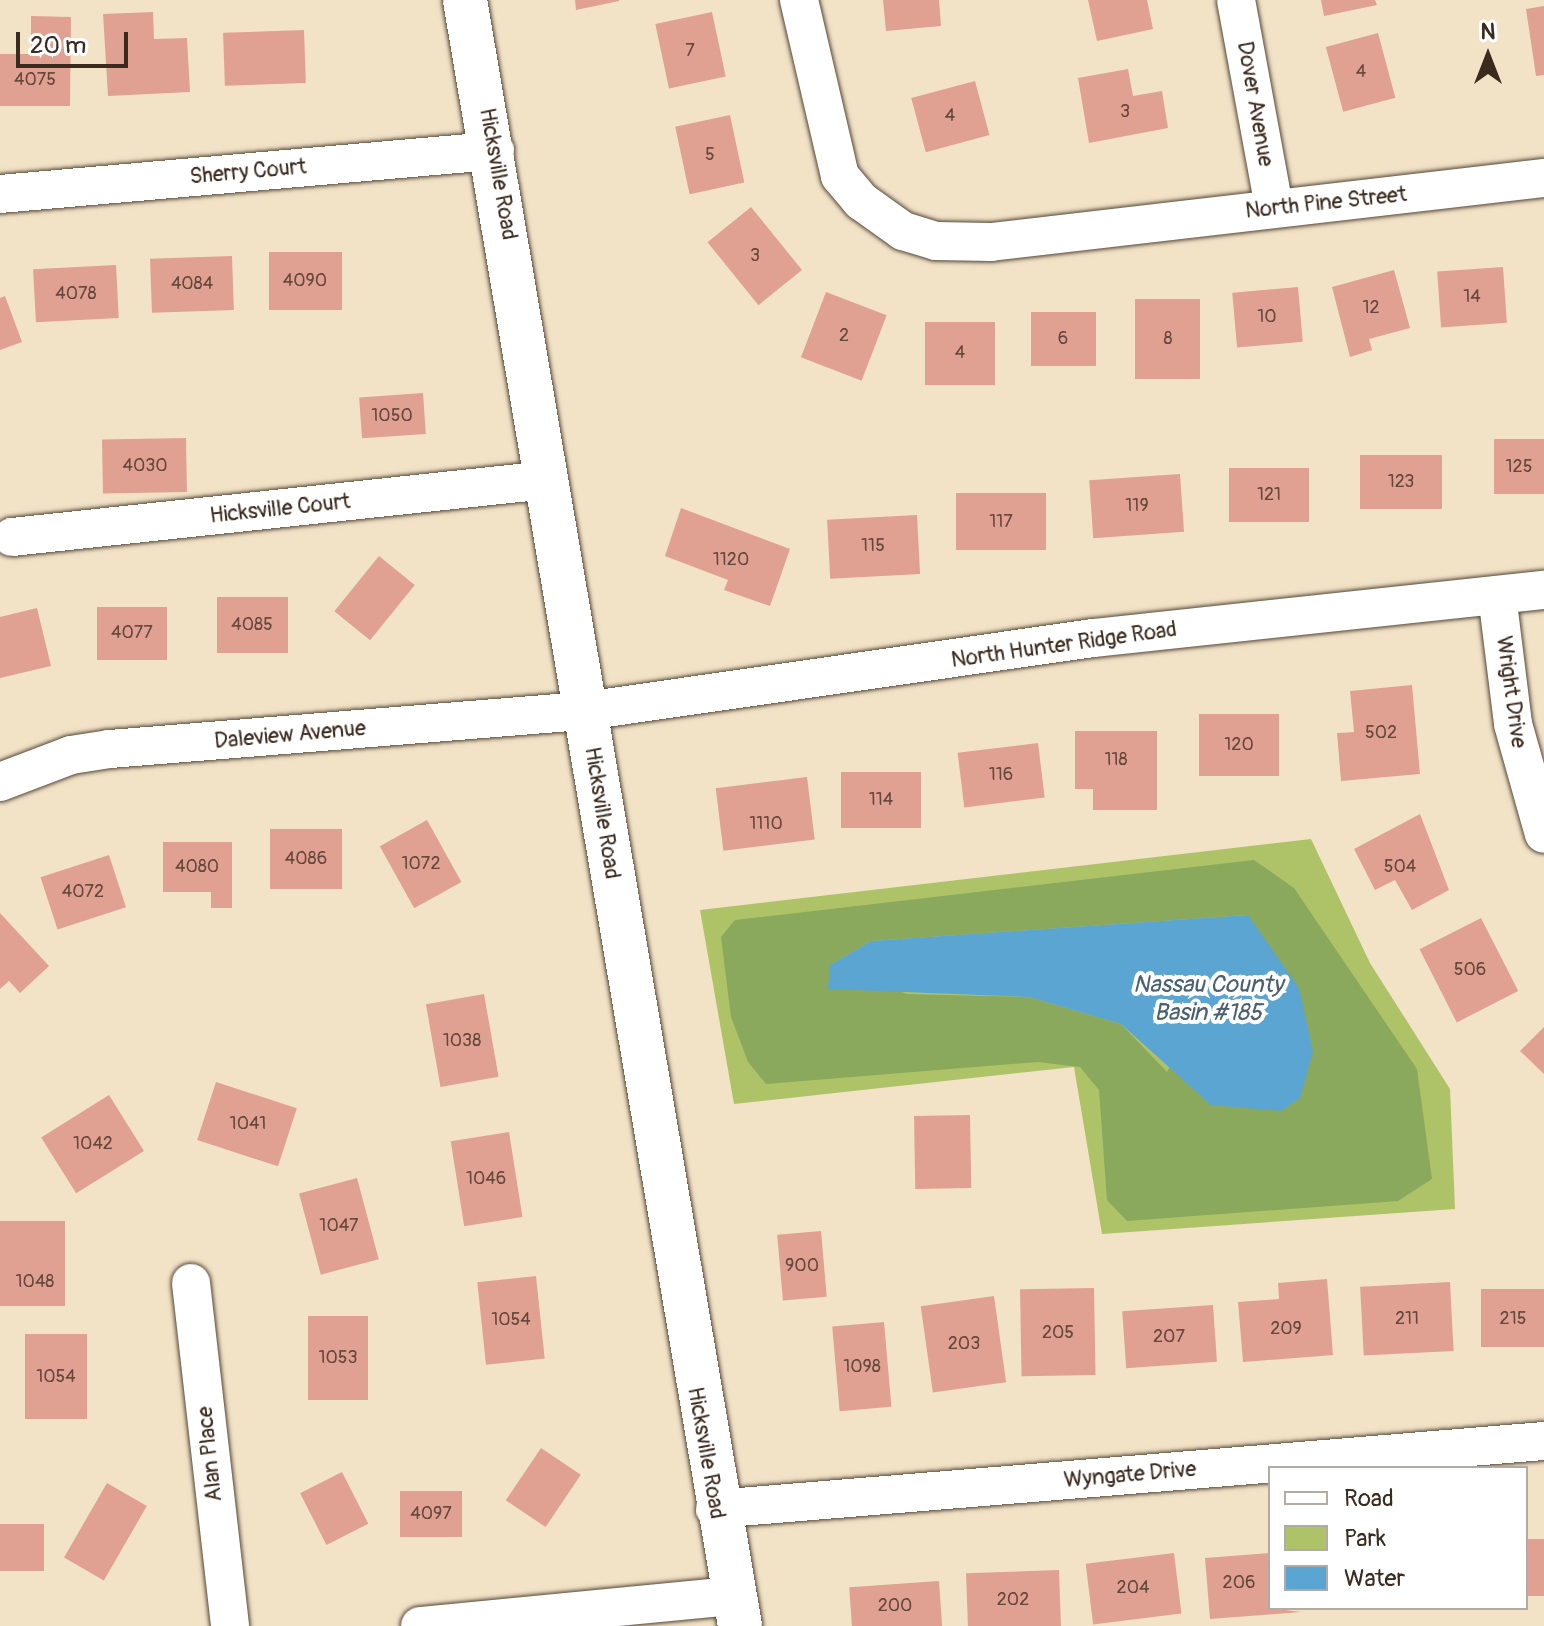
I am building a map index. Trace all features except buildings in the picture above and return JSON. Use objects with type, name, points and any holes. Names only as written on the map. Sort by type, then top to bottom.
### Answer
[{"type":"main road","name":"Hicksville Road","points":[[465,0],[495,151],[715,1509],[737,1611]]},
{"type":"street","name":"North Pine Street","points":[[799,0],[832,155],[861,201],[903,231],[936,241],[1107,228],[1544,178]]},
{"type":"street","name":"Dover Avenue","points":[[1236,0],[1274,208]]},
{"type":"street","name":"Sherry Court","points":[[0,194],[495,151]]},
{"type":"street","name":"Hicksville Court","points":[[12,537],[547,480]]},
{"type":"street","name":"North Hunter Ridge Road","points":[[585,711],[1093,638],[1544,590]]},
{"type":"street","name":"Wright Drive","points":[[1497,595],[1513,724],[1544,834]]},
{"type":"street","name":"Daleview Avenue","points":[[0,782],[71,755],[110,749],[585,711]]},
{"type":"street","name":"Alan Place","points":[[191,1283],[230,1626]]},
{"type":"street","name":"Wyngate Drive","points":[[715,1509],[1544,1441]]},
{"type":"street","points":[[420,1626],[737,1611]]},
{"type":"green space","points":[[1311,839],[1370,963],[1450,1089],[1455,1209],[1102,1234],[1074,1067],[734,1104],[700,910]]},
{"type":"green space","points":[[1254,860],[1294,888],[1417,1069],[1432,1179],[1398,1201],[1127,1221],[1107,1200],[1099,1090],[1080,1067],[1038,1062],[766,1084],[748,1062],[731,1017],[721,937],[735,920]],"holes":[[[1248,915],[1167,1072],[1121,1024],[1029,997],[907,994],[830,965],[871,941]]]},
{"type":"water","name":"Nassau County Basin #185","points":[[1248,915],[1299,988],[1313,1051],[1300,1098],[1281,1111],[1211,1105],[1121,1024],[1029,997],[828,989],[830,965],[871,941]]}]
